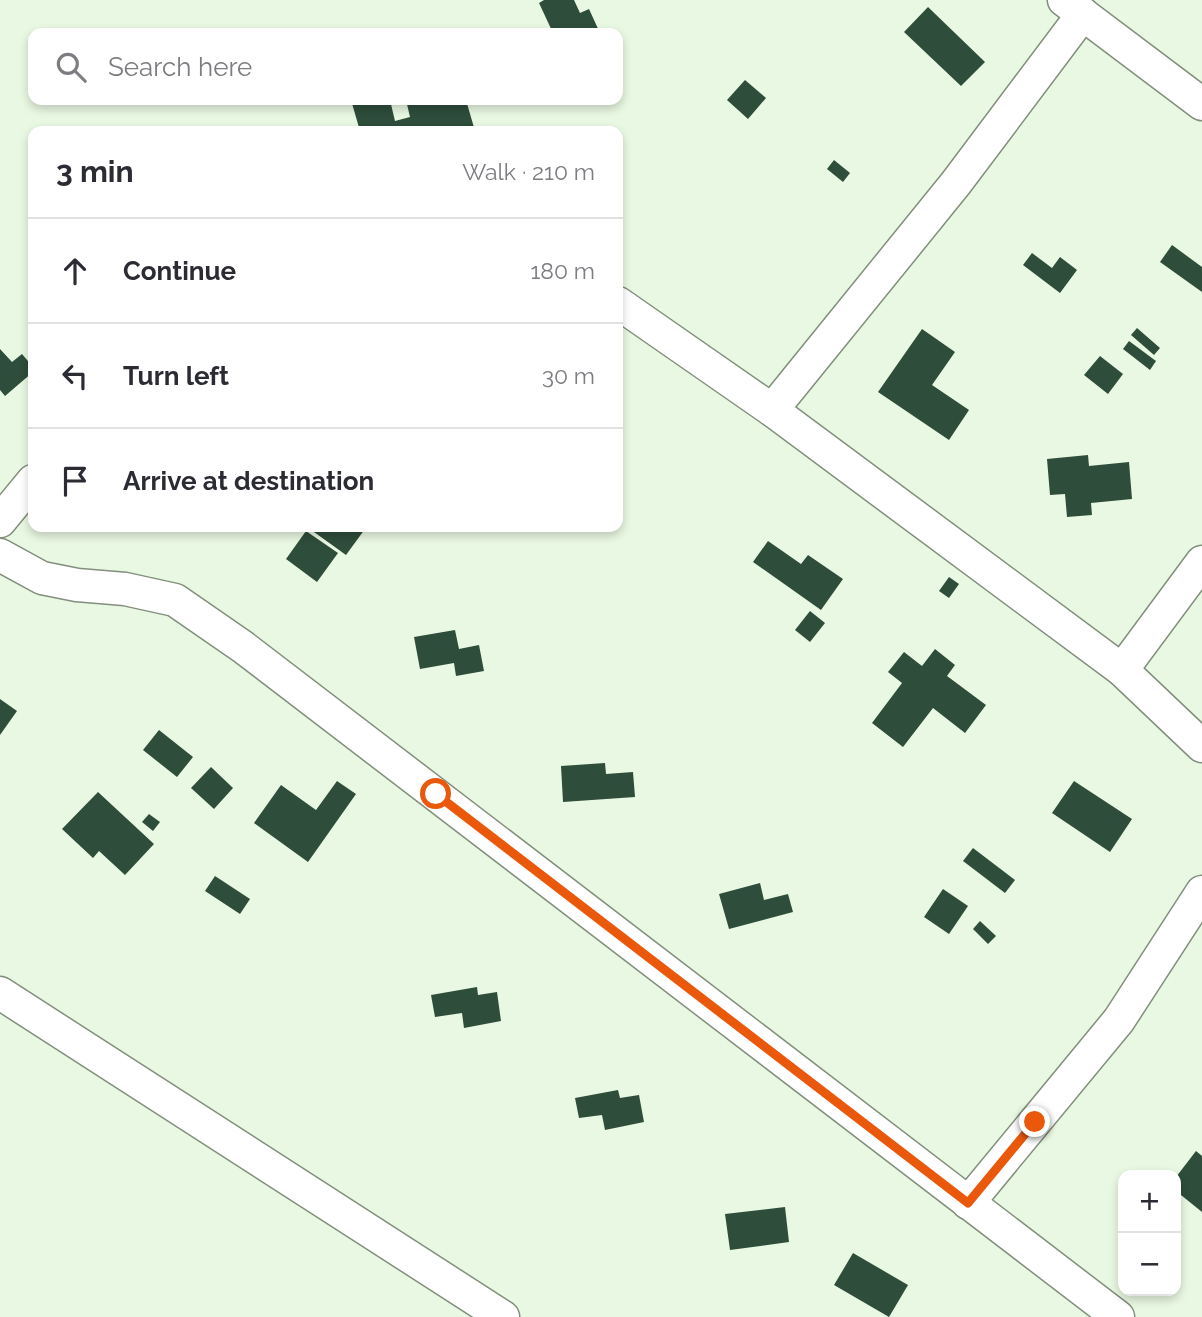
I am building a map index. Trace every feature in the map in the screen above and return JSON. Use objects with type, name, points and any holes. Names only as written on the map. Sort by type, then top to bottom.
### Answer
[{"type":"street","points":[[772,410],[956,183],[1074,7],[1202,104]]},
{"type":"street","points":[[623,306],[772,410],[1122,670],[1202,746]]},
{"type":"street","points":[[0,521],[28,487]]},
{"type":"street","points":[[0,555],[42,578],[77,585],[125,589],[175,600],[243,647],[618,932],[1118,1317]]},
{"type":"street","points":[[1122,670],[1202,562]]},
{"type":"street","points":[[968,1203],[1119,1020],[1202,892]]},
{"type":"street","points":[[0,993],[503,1317]]},
{"type":"building","points":[[544,0],[574,0],[580,13],[589,9],[598,28],[551,28],[539,3]]},
{"type":"building","points":[[928,7],[985,62],[961,86],[904,32]]},
{"type":"building","points":[[745,80],[766,98],[748,119],[727,100]]},
{"type":"building","points":[[352,105],[391,105],[395,121],[410,117],[407,105],[467,105],[474,126],[359,126]]},
{"type":"building","points":[[834,160],[850,173],[843,182],[827,169]]},
{"type":"building","points":[[1172,245],[1202,267],[1202,292],[1160,262]]},
{"type":"building","points":[[1032,253],[1052,268],[1060,257],[1077,270],[1060,293],[1023,265]]},
{"type":"building","points":[[1137,328],[1160,348],[1154,355],[1131,335]]},
{"type":"building","points":[[922,329],[955,352],[932,385],[969,410],[949,440],[878,392]]},
{"type":"building","points":[[1129,341],[1156,361],[1150,370],[1123,349]]},
{"type":"building","points":[[0,349],[12,362],[22,354],[28,361],[28,376],[5,396],[0,390]]},
{"type":"building","points":[[1100,356],[1123,374],[1108,394],[1084,375]]},
{"type":"building","points":[[1088,455],[1089,466],[1129,462],[1132,499],[1091,503],[1092,515],[1067,517],[1065,494],[1050,495],[1047,459]]},
{"type":"building","points":[[305,532],[338,553],[317,582],[286,559]]},
{"type":"building","points":[[314,532],[363,532],[346,555]]},
{"type":"building","points":[[768,541],[801,564],[808,555],[843,579],[821,610],[753,562]]},
{"type":"building","points":[[949,577],[959,584],[949,598],[939,591]]},
{"type":"building","points":[[810,611],[825,623],[810,642],[795,630]]},
{"type":"building","points":[[455,630],[459,649],[479,645],[484,671],[456,676],[454,663],[420,669],[414,637]]},
{"type":"building","points":[[935,649],[955,665],[947,676],[986,705],[965,733],[933,708],[903,747],[872,723],[902,683],[888,672],[904,652],[922,666]]},
{"type":"building","points":[[0,699],[17,711],[0,735]]},
{"type":"building","points":[[159,730],[193,757],[177,777],[143,750]]},
{"type":"building","points":[[605,763],[606,774],[633,772],[635,797],[563,802],[561,766]]},
{"type":"building","points":[[211,767],[233,788],[214,809],[191,788]]},
{"type":"building","points":[[337,781],[356,794],[308,862],[254,823],[281,785],[316,810]]},
{"type":"building","points":[[1074,781],[1132,819],[1110,852],[1052,813]]},
{"type":"building","points":[[98,792],[154,844],[125,875],[99,851],[93,858],[62,829]]},
{"type":"building","points":[[149,814],[160,822],[153,831],[142,822]]},
{"type":"building","points":[[973,848],[1015,880],[1005,893],[963,861]]},
{"type":"building","points":[[215,876],[250,899],[240,914],[205,891]]},
{"type":"building","points":[[760,883],[764,900],[788,894],[793,912],[729,929],[719,894]]},
{"type":"building","points":[[943,889],[968,906],[949,934],[924,917]]},
{"type":"building","points":[[980,921],[996,936],[988,944],[973,929]]},
{"type":"building","points":[[477,987],[478,995],[497,992],[501,1021],[464,1028],[462,1013],[435,1017],[431,995]]},
{"type":"building","points":[[618,1090],[620,1098],[639,1095],[644,1122],[605,1130],[602,1115],[579,1118],[575,1098]]},
{"type":"building","points":[[1196,1151],[1202,1156],[1202,1212],[1181,1195],[1181,1170]]},
{"type":"building","points":[[785,1207],[789,1242],[730,1250],[725,1214]]},
{"type":"building","points":[[853,1253],[908,1285],[889,1317],[834,1285]]},
{"type":"route","points":[[436,794],[968,1203],[1035,1122]]}]
